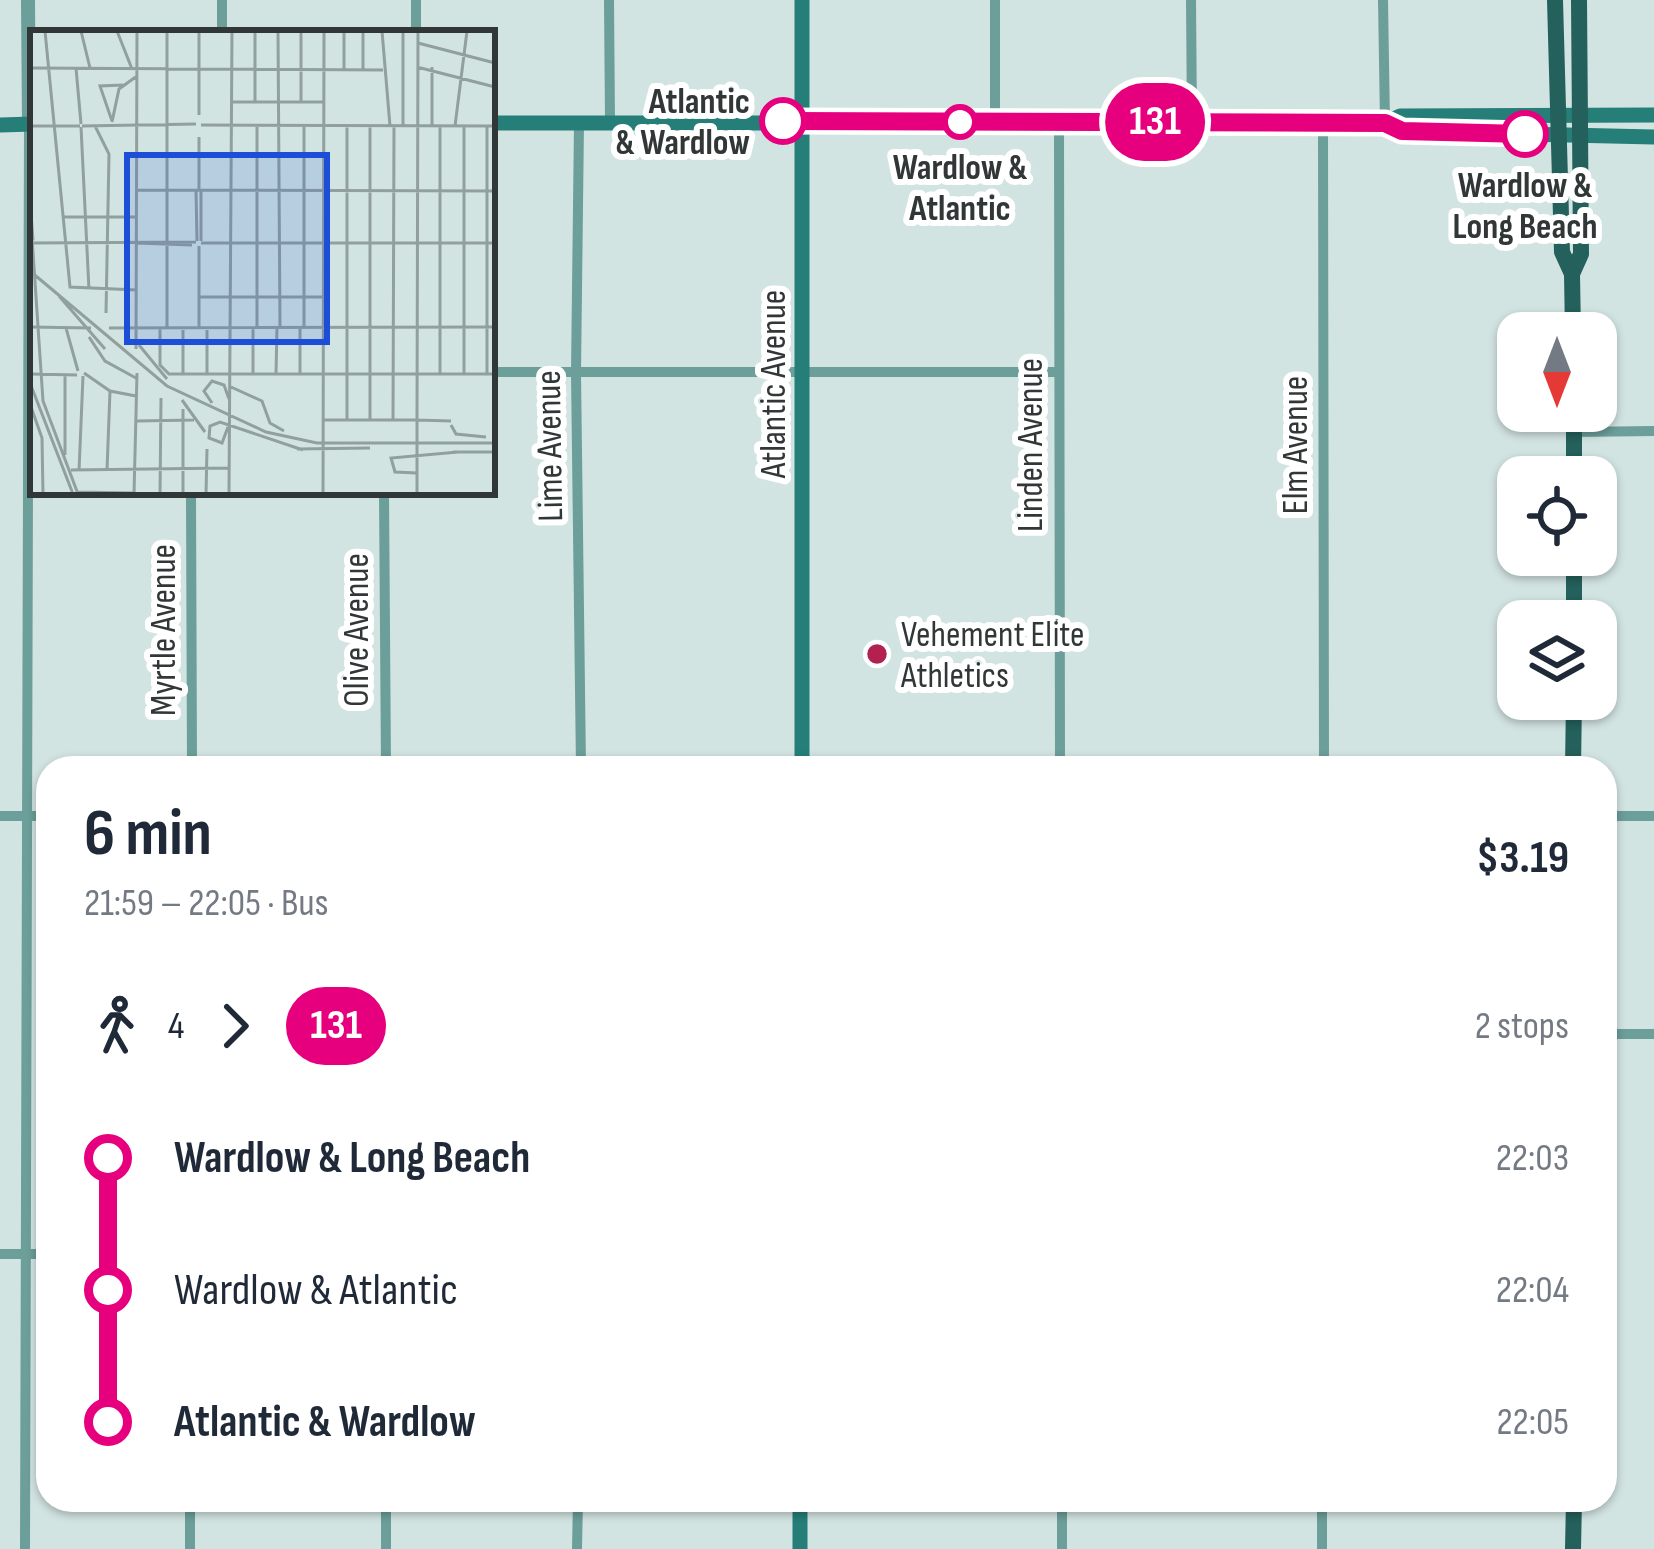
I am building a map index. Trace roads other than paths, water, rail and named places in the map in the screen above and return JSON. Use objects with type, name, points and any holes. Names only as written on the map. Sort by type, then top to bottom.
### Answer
[{"type":"main road","name":"Atlantic Avenue","points":[[802,0],[802,756]]},
{"type":"main road","points":[[1555,0],[1562,252],[1572,274],[1573,312]]},
{"type":"main road","points":[[1572,274],[1582,254],[1579,0]]},
{"type":"main road","points":[[1385,123],[1400,116],[1654,115]]},
{"type":"main road","points":[[495,123],[1323,122],[1385,123],[1402,131],[1654,137]]},
{"type":"main road","points":[[1574,432],[1574,456]]},
{"type":"main road","points":[[1573,756],[1574,720]]},
{"type":"main road","points":[[800,1512],[800,1549]]},
{"type":"main road","points":[[1574,1512],[1574,1549]]},
{"type":"street","points":[[28,0],[30,83]]},
{"type":"street","points":[[609,0],[610,122]]},
{"type":"street","points":[[995,0],[995,123]]},
{"type":"street","points":[[1191,0],[1192,122]]},
{"type":"street","points":[[1383,0],[1385,123]]},
{"type":"street","name":"Linden Avenue","points":[[1059,122],[1060,756]]},
{"type":"street","name":"Elm Avenue","points":[[1323,122],[1324,756]]},
{"type":"street","name":"Lime Avenue","points":[[579,123],[576,373],[581,756]]},
{"type":"street","points":[[25,1549],[30,248]]},
{"type":"street","points":[[495,372],[1059,372]]},
{"type":"street","points":[[1617,431],[1654,431]]},
{"type":"street","name":"Myrtle Avenue","points":[[191,495],[192,756]]},
{"type":"street","name":"Olive Avenue","points":[[384,495],[386,756]]},
{"type":"street","points":[[0,816],[36,816]]},
{"type":"street","points":[[1617,816],[1654,816]]},
{"type":"street","points":[[1617,1034],[1654,1034]]},
{"type":"street","points":[[0,1254],[36,1254]]},
{"type":"street","points":[[190,1512],[190,1549]]},
{"type":"street","points":[[386,1512],[386,1549]]},
{"type":"street","points":[[577,1549],[578,1512]]},
{"type":"street","points":[[1062,1512],[1062,1549]]},
{"type":"street","points":[[1322,1512],[1322,1549]]},
{"type":"place","name":"Atlantic & Wardlow","points":[[783,121]]},
{"type":"place","name":"Wardlow & Atlantic","points":[[960,122]]},
{"type":"place","name":"Wardlow & Long Beach","points":[[1525,134]]},
{"type":"place","name":"Vehement Elite Athletics","points":[[877,654]]}]
